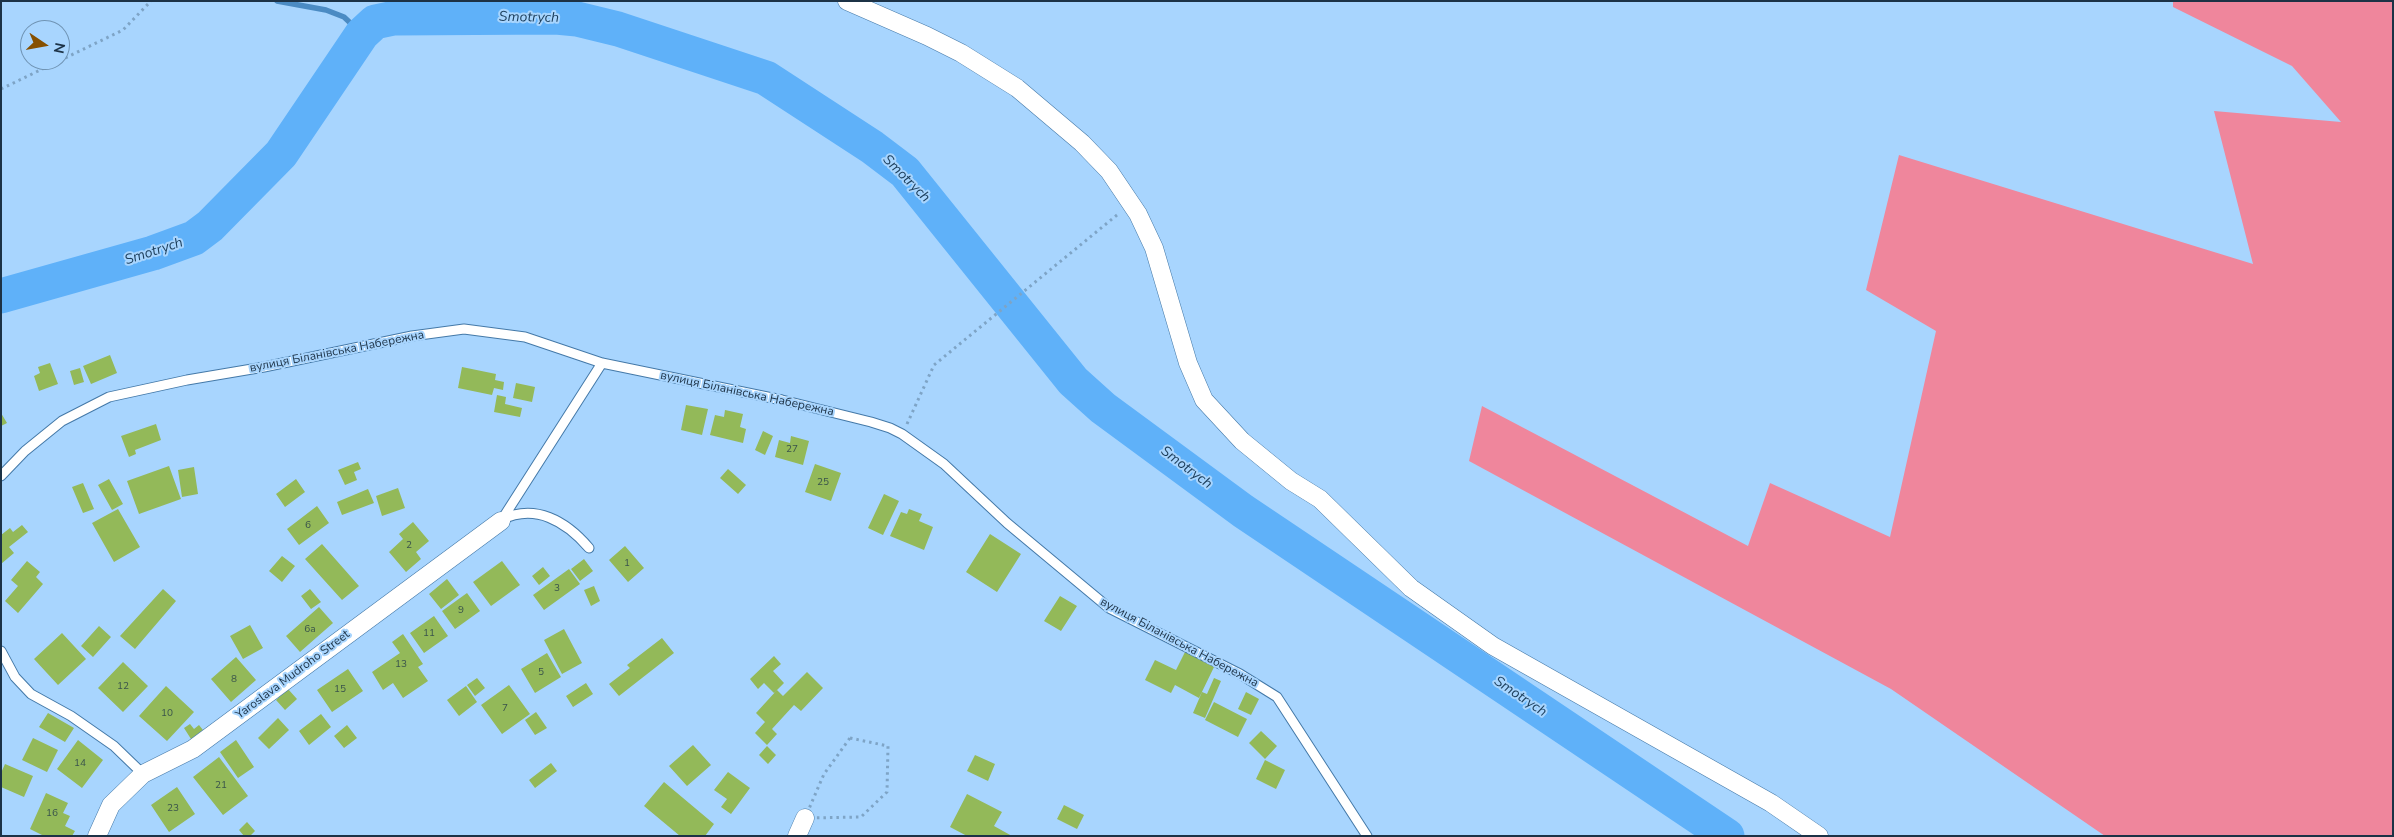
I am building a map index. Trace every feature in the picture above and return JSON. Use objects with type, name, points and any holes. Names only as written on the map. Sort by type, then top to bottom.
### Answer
[{"type":"street","points":[[847,1],[936,40],[961,53],[1017,88],[1082,143],[1109,171],[1131,204],[1154,248],[1195,383],[1211,409],[1242,441],[1291,481],[1320,499],[1411,588],[1493,646],[1771,802],[1820,836]]},
{"type":"street","name":"Yaroslava Mudroho Street","points":[[97,836],[111,804],[143,774],[193,749],[501,521]]},
{"type":"street","points":[[797,836],[805,818]]},
{"type":"lane","name":"вулиця Біланівська Набережна","points":[[1,476],[24,451],[62,421],[110,397],[412,336],[478,329],[525,338],[602,364],[782,400],[871,422],[902,434],[944,464],[1007,523],[1098,600],[1124,616],[1240,674],[1277,697],[1367,836]]},
{"type":"lane","points":[[501,521],[602,364]]},
{"type":"lane","points":[[501,521],[513,514],[526,512],[543,515],[570,528],[589,548]]},
{"type":"lane","points":[[1,651],[15,677],[31,694],[71,716],[114,746],[143,774]]},
{"type":"path","points":[[1,89],[123,30],[151,1]]},
{"type":"path","points":[[902,434],[934,364],[1131,204]]},
{"type":"path","points":[[850,738],[888,746],[887,792],[861,817],[805,818],[824,774],[850,738]]},
{"type":"shaded area","points":[[2173,1],[2393,1],[2393,836],[2105,836],[1891,689],[1469,461],[1482,406],[1748,546],[1770,483],[1890,537],[1936,331],[1866,290],[1899,155],[2253,264],[2214,111],[2341,122],[2292,66],[2173,7]]},
{"type":"building","points":[[110,355],[117,373],[91,384],[83,366]]},
{"type":"building","points":[[50,363],[58,384],[39,391],[34,376],[40,373],[38,367]]},
{"type":"building","points":[[462,367],[496,374],[495,380],[504,382],[503,390],[494,388],[492,395],[458,388]]},
{"type":"building","points":[[80,368],[84,382],[74,385],[70,371]]},
{"type":"building","points":[[516,383],[535,387],[532,402],[513,398]]},
{"type":"building","points":[[497,395],[506,397],[505,404],[522,408],[520,417],[494,412]]},
{"type":"building","points":[[686,405],[708,409],[702,435],[681,430]]},
{"type":"building","points":[[725,410],[743,414],[740,427],[746,429],[743,443],[710,435],[715,415],[724,417]]},
{"type":"building","points":[[1,413],[7,423],[1,426]]},
{"type":"building","points":[[156,424],[161,440],[135,450],[136,454],[129,457],[121,436]]},
{"type":"building","points":[[763,431],[773,436],[765,455],[755,450]]},
{"type":"building","points":[[791,436],[809,441],[803,465],[775,457],[779,440],[790,443]]},
{"type":"building","points":[[358,462],[361,469],[354,472],[357,480],[345,485],[338,470]]},
{"type":"building","points":[[815,464],[841,473],[831,501],[805,492]]},
{"type":"building","points":[[169,466],[181,499],[139,514],[127,481]]},
{"type":"building","points":[[194,467],[198,494],[182,497],[178,470]]},
{"type":"building","points":[[728,469],[746,485],[738,494],[720,478]]},
{"type":"building","points":[[109,479],[123,504],[112,510],[98,485]]},
{"type":"building","points":[[296,479],[305,492],[285,507],[276,494]]},
{"type":"building","points":[[83,483],[94,509],[83,513],[72,487]]},
{"type":"building","points":[[398,488],[405,508],[382,516],[376,496]]},
{"type":"building","points":[[368,489],[374,503],[342,515],[337,502]]},
{"type":"building","points":[[884,494],[899,501],[883,535],[868,528]]},
{"type":"building","points":[[317,506],[329,523],[299,545],[287,529]]},
{"type":"building","points":[[118,509],[140,547],[114,562],[92,523]]},
{"type":"building","points":[[909,509],[922,514],[919,521],[933,527],[924,550],[890,536],[901,512],[907,514]]},
{"type":"building","points":[[413,522],[429,541],[416,552],[421,559],[406,572],[389,552],[403,539],[399,534]]},
{"type":"building","points":[[22,525],[28,532],[9,547],[14,553],[1,564],[1,535],[10,528],[13,532]]},
{"type":"building","points":[[990,534],[1021,554],[997,592],[966,572]]},
{"type":"building","points":[[322,544],[359,586],[342,600],[305,559]]},
{"type":"building","points":[[625,546],[644,568],[628,582],[609,560]]},
{"type":"building","points":[[282,556],[295,566],[282,582],[269,571]]},
{"type":"building","points":[[584,559],[593,571],[580,581],[571,569]]},
{"type":"building","points":[[27,561],[40,572],[36,577],[43,584],[18,613],[5,601],[18,586],[11,580]]},
{"type":"building","points":[[502,561],[520,585],[491,606],[473,582]]},
{"type":"building","points":[[543,567],[550,576],[539,585],[532,576]]},
{"type":"building","points":[[569,569],[580,584],[544,610],[533,595]]},
{"type":"building","points":[[447,579],[459,595],[441,609],[429,594]]},
{"type":"building","points":[[594,586],[600,601],[591,606],[584,590]]},
{"type":"building","points":[[163,589],[176,601],[135,649],[120,636]]},
{"type":"building","points":[[310,589],[321,602],[311,609],[301,596]]},
{"type":"building","points":[[467,593],[480,611],[455,629],[442,611]]},
{"type":"building","points":[[1060,596],[1077,606],[1061,631],[1044,621]]},
{"type":"building","points":[[319,607],[333,623],[300,652],[286,636]]},
{"type":"building","points":[[434,616],[448,636],[424,653],[410,633]]},
{"type":"building","points":[[250,625],[263,648],[243,659],[230,636]]},
{"type":"building","points":[[99,626],[111,637],[93,657],[81,646]]},
{"type":"building","points":[[564,629],[582,663],[562,674],[544,640]]},
{"type":"building","points":[[62,633],[86,659],[58,685],[34,659]]},
{"type":"building","points":[[403,634],[423,664],[418,667],[428,681],[403,698],[393,683],[383,690],[372,672],[400,653],[392,642]]},
{"type":"building","points":[[662,638],[674,653],[619,696],[609,684],[630,668],[627,665]]},
{"type":"building","points":[[1186,650],[1215,665],[1199,698],[1175,685],[1171,693],[1145,680],[1155,660],[1176,670]]},
{"type":"building","points":[[547,653],[561,677],[535,693],[521,669]]},
{"type":"building","points":[[774,656],[781,664],[773,671],[784,683],[774,693],[764,683],[758,689],[750,679]]},
{"type":"building","points":[[236,657],[256,680],[231,702],[211,679]]},
{"type":"building","points":[[123,662],[148,686],[123,712],[98,688]]},
{"type":"building","points":[[348,669],[363,691],[332,712],[317,690]]},
{"type":"building","points":[[807,672],[823,688],[801,711],[794,705],[772,729],[777,734],[767,745],[755,733],[765,722],[756,713],[777,690],[783,696]]},
{"type":"building","points":[[477,678],[485,688],[475,696],[467,685]]},
{"type":"building","points":[[1214,678],[1221,681],[1205,718],[1193,713],[1202,692],[1207,694]]},
{"type":"building","points":[[586,683],[593,694],[573,707],[566,696]]},
{"type":"building","points":[[509,685],[530,714],[502,734],[481,705]]},
{"type":"building","points":[[166,686],[194,712],[167,741],[139,716]]},
{"type":"building","points":[[466,686],[477,702],[459,716],[447,700]]},
{"type":"building","points":[[288,689],[297,699],[285,710],[276,700]]},
{"type":"building","points":[[1246,692],[1259,699],[1251,715],[1238,709]]},
{"type":"building","points":[[1214,702],[1247,719],[1238,737],[1205,720]]},
{"type":"building","points":[[536,712],[547,728],[535,735],[525,720]]},
{"type":"building","points":[[48,713],[74,728],[65,742],[39,727]]},
{"type":"building","points":[[321,714],[331,727],[309,745],[299,731]]},
{"type":"building","points":[[278,718],[289,730],[269,749],[258,738]]},
{"type":"building","points":[[190,724],[194,729],[199,725],[203,730],[191,739],[184,728]]},
{"type":"building","points":[[347,725],[357,738],[344,748],[334,736]]},
{"type":"building","points":[[1261,731],[1277,746],[1265,759],[1249,743]]},
{"type":"building","points":[[33,738],[58,750],[47,772],[22,760]]},
{"type":"building","points":[[78,740],[103,760],[82,788],[57,769]]},
{"type":"building","points":[[236,740],[254,767],[238,778],[220,752]]},
{"type":"building","points":[[693,745],[711,765],[687,786],[669,766]]},
{"type":"building","points":[[767,746],[776,755],[768,764],[759,755]]},
{"type":"building","points":[[975,755],[995,764],[988,781],[967,771]]},
{"type":"building","points":[[219,757],[248,796],[223,815],[193,777]]},
{"type":"building","points":[[1265,760],[1285,770],[1276,789],[1256,779]]},
{"type":"building","points":[[551,763],[557,771],[535,788],[529,780]]},
{"type":"building","points":[[5,764],[33,776],[24,797],[1,787],[1,773]]},
{"type":"building","points":[[728,772],[750,788],[731,814],[721,807],[727,799],[714,790]]},
{"type":"building","points":[[664,782],[714,824],[705,836],[680,836],[644,806]]},
{"type":"building","points":[[177,787],[195,814],[169,832],[151,805]]},
{"type":"building","points":[[46,793],[68,803],[63,813],[70,816],[65,826],[75,831],[72,836],[44,836],[30,829]]},
{"type":"building","points":[[967,794],[1002,812],[994,826],[1012,836],[967,836],[950,827]]},
{"type":"building","points":[[1064,805],[1084,815],[1077,829],[1057,819]]},
{"type":"building","points":[[247,822],[255,831],[250,836],[244,836],[239,830]]},
{"type":"waterway","points":[[277,1],[326,10],[344,17],[362,34]]},
{"type":"waterway","name":"Smotrych","points":[[1,296],[153,253],[194,238],[210,226],[281,154],[362,34],[375,22],[394,18],[556,17],[577,19],[618,29],[766,78],[872,147],[905,172],[1073,381],[1103,408],[1243,511],[1727,836]]}]
